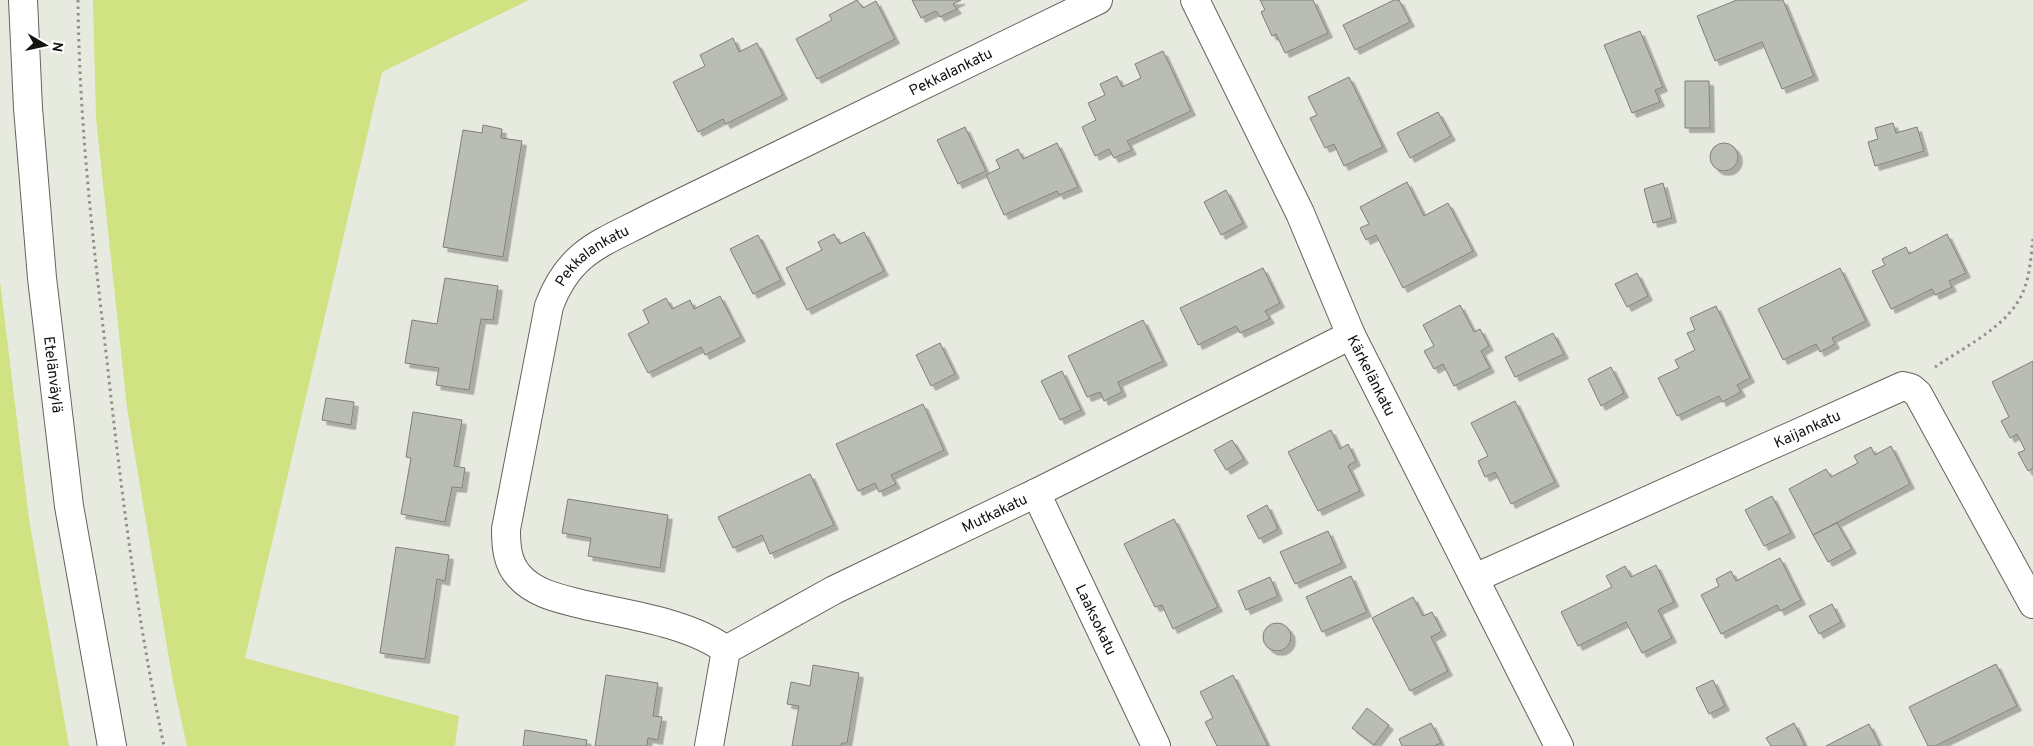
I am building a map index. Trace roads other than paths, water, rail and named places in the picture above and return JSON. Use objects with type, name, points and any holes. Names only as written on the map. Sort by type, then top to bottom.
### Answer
[{"type":"street","name":"Etelänväylä","points":[[23,0],[28,108],[42,278],[68,496],[112,746]]},
{"type":"street","name":"Pekkalankatu","points":[[726,650],[713,641],[679,628],[546,594],[528,584],[519,576],[508,557],[506,547],[508,520],[549,306],[559,283],[573,263],[584,253],[643,222],[1098,0]]},
{"type":"street","name":"Kärkelänkatu","points":[[1195,0],[1300,213],[1351,335],[1560,746]]},
{"type":"street","name":"Mutkakatu","points":[[726,650],[834,590],[1036,494],[1351,335]]},
{"type":"street","name":"Kaijankatu","points":[[1475,578],[1903,386],[1911,388],[1918,394],[1934,420],[2033,604]]},
{"type":"street","name":"Laaksokatu","points":[[1036,494],[1156,746]]},
{"type":"street","points":[[708,746],[726,650]]}]
